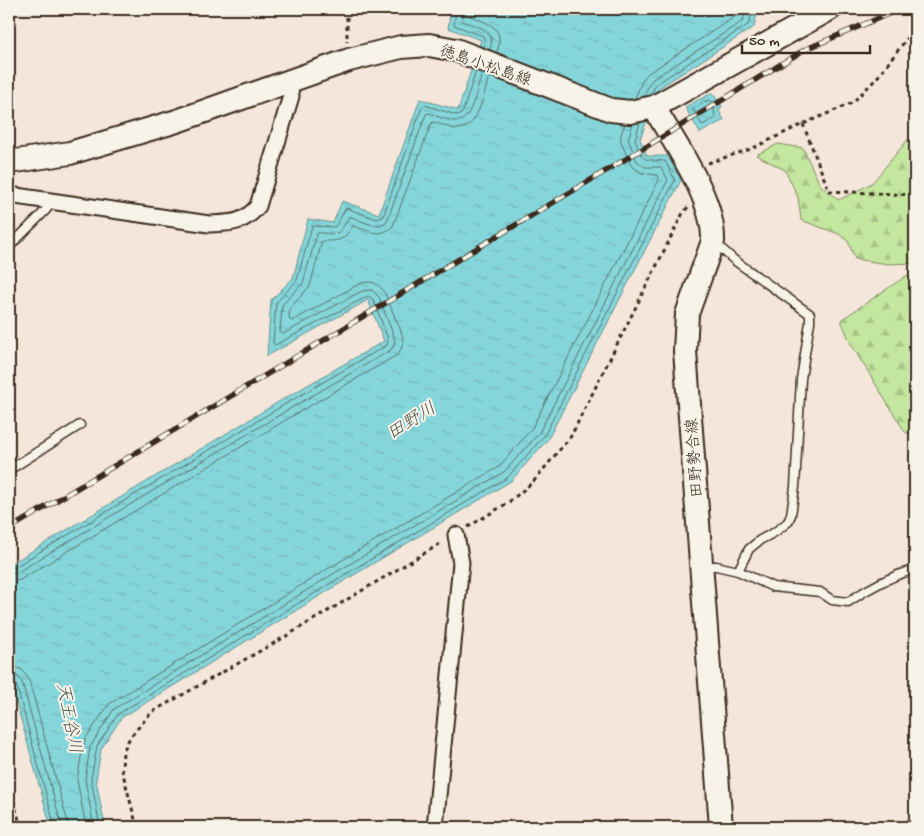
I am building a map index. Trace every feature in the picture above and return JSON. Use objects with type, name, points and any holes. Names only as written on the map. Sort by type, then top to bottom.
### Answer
[{"type":"main road","name":"徳島小松島線","points":[[9,162],[70,153],[177,121],[349,60],[401,47],[429,45],[456,50],[611,110],[630,112],[654,107],[830,9]]},
{"type":"main road","name":"田野勢合線","points":[[654,107],[690,169],[711,219],[713,241],[687,314],[685,351],[721,827]]},
{"type":"street","points":[[9,195],[209,224],[230,223],[248,217],[258,206],[291,96],[288,82]]},
{"type":"street","points":[[435,827],[461,563],[456,535]]},
{"type":"lane","points":[[9,247],[52,202]]},
{"type":"lane","points":[[713,241],[734,260],[810,314],[800,379],[795,487],[791,515],[788,522],[748,549],[738,571]]},
{"type":"lane","points":[[9,470],[80,425]]},
{"type":"lane","points":[[701,566],[716,566],[738,571],[773,587],[820,592],[832,600],[848,602],[895,575],[915,569]]},
{"type":"path","points":[[347,9],[349,60]]},
{"type":"path","points":[[690,169],[751,150],[803,124],[852,103],[876,78],[915,28]]},
{"type":"path","points":[[803,124],[830,191],[915,195]]},
{"type":"path","points":[[137,827],[122,770],[123,752],[130,737],[152,712],[284,638],[456,535],[510,502],[527,487],[571,436],[683,213],[695,198],[702,194]]},
{"type":"path","points":[[9,786],[21,827]]},
{"type":"green space","points":[[915,131],[915,263],[888,264],[855,259],[848,241],[839,234],[801,220],[798,197],[785,170],[756,155],[778,144],[803,148],[820,185],[839,200],[872,183]]},
{"type":"green space","points":[[915,270],[915,435],[905,432],[851,344],[841,320]]},
{"type":"water","points":[[451,9],[758,9],[754,27],[659,88],[640,139],[647,156],[668,156],[681,180],[548,439],[511,481],[121,718],[101,749],[96,780],[105,827],[51,827],[11,684],[9,685],[9,565],[280,401],[384,341],[368,300],[267,356],[271,300],[293,278],[308,219],[333,223],[342,201],[379,214],[420,99],[458,110],[481,40],[448,28]]},
{"type":"water","points":[[712,93],[722,106],[719,111],[724,120],[700,133],[685,107]]},
{"type":"railway","points":[[9,529],[804,50],[900,9]]},
{"type":"water label","name":"田野川","points":[[411,420]]},
{"type":"water label","name":"天王谷川","points":[[70,718]]}]
